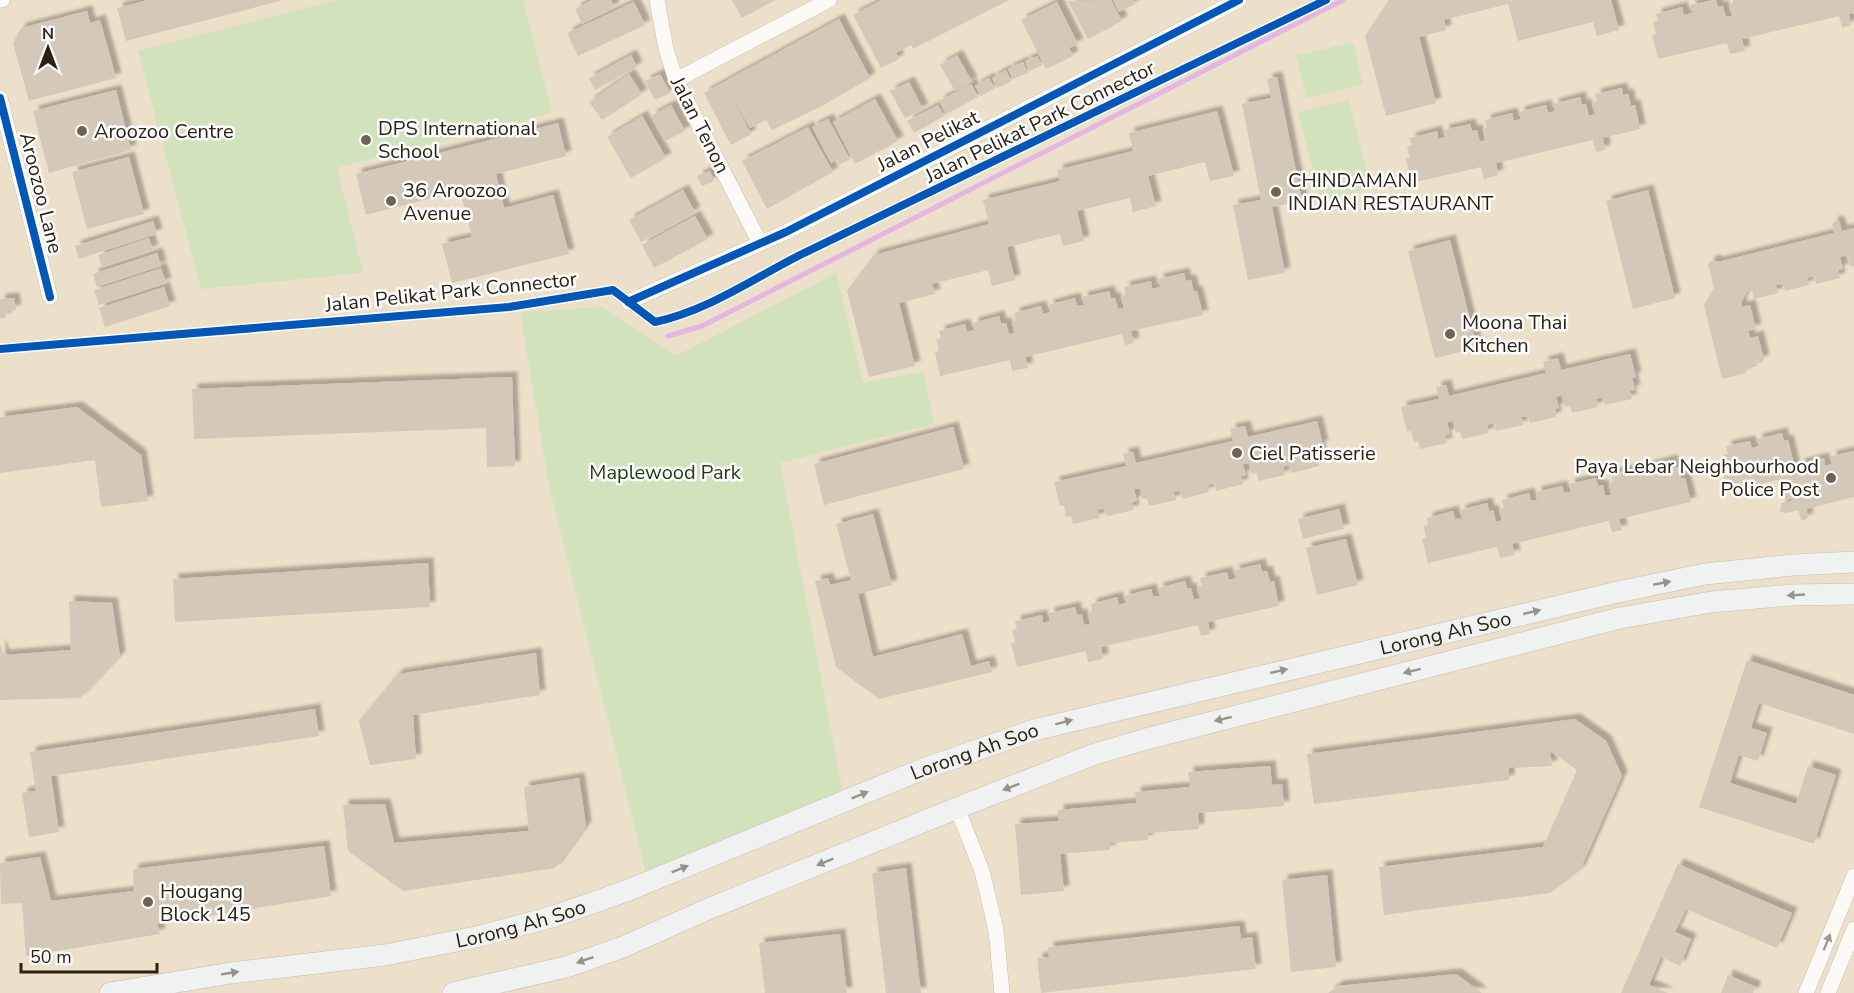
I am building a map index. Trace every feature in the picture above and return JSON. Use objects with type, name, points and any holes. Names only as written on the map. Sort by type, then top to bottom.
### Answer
[{"type":"main road","name":"Lorong Ah Soo","points":[[110,993],[231,973],[385,955],[481,936],[545,919],[626,891],[962,754],[1034,730],[1141,703],[1618,592],[1705,574],[1793,565],[1854,562]]},
{"type":"main road","name":"Lorong Ah Soo","points":[[453,993],[566,966],[623,947],[708,909],[957,808],[1095,754],[1152,737],[1620,618],[1711,602],[1792,595],[1854,594]]},
{"type":"main road","points":[[1141,703],[1161,705],[1170,711],[1168,725],[1152,737]]},
{"type":"street","name":"Jalan Tenon","points":[[657,0],[666,49],[676,80],[760,243]]},
{"type":"street","points":[[676,80],[829,0]]},
{"type":"street","name":"Jalan Pelikat","points":[[627,302],[760,243],[1239,0]]},
{"type":"street","name":"Aroozoo Lane","points":[[0,98],[50,297]]},
{"type":"street","points":[[957,808],[982,872],[996,930],[1002,993]]},
{"type":"street","points":[[1806,993],[1854,876]]},
{"type":"street","points":[[1828,993],[1854,929]]},
{"type":"green space","points":[[337,0],[523,0],[552,113],[337,168],[363,273],[201,289],[138,51]]},
{"type":"green space","points":[[1353,42],[1363,84],[1307,98],[1296,56]]},
{"type":"green space","points":[[1349,100],[1371,188],[1321,201],[1298,112]]},
{"type":"green space","name":"Maplewood Park","points":[[836,273],[863,383],[923,372],[934,424],[780,463],[844,798],[647,877],[549,486],[520,312],[601,307],[676,356]]},
{"type":"building","points":[[148,0],[280,1],[126,41],[117,8]]},
{"type":"building","points":[[592,0],[611,0],[614,7],[582,24],[575,9]]},
{"type":"building","points":[[732,0],[775,0],[742,18]]},
{"type":"building","points":[[882,0],[1009,0],[913,49],[911,45],[896,53],[899,59],[881,68],[853,15]]},
{"type":"building","points":[[1111,0],[1122,21],[1088,39],[1068,1]]},
{"type":"building","points":[[1113,0],[1133,0],[1135,4],[1119,12]]},
{"type":"building","points":[[1389,0],[1611,0],[1619,30],[1597,36],[1593,22],[1518,41],[1508,4],[1444,20],[1446,30],[1419,37],[1436,103],[1386,116],[1365,36]]},
{"type":"building","points":[[1716,0],[1718,7],[1723,6],[1726,17],[1732,16],[1729,4],[1733,3],[1733,0],[1854,0],[1854,13],[1849,14],[1851,25],[1842,28],[1839,16],[1742,39],[1745,51],[1730,54],[1727,43],[1658,59],[1652,35],[1656,34],[1653,22],[1658,21],[1656,14],[1682,7],[1684,15],[1692,13],[1690,5]]},
{"type":"building","points":[[634,2],[645,25],[578,56],[567,33]]},
{"type":"building","points":[[1057,2],[1078,44],[1069,48],[1073,56],[1046,69],[1021,20]]},
{"type":"building","points":[[87,11],[90,23],[100,20],[116,78],[29,101],[13,43],[21,28]]},
{"type":"building","points":[[839,19],[870,78],[820,107],[772,130],[766,120],[750,128],[730,93],[751,134],[731,145],[704,93]]},
{"type":"building","points":[[631,55],[637,67],[595,90],[589,78]]},
{"type":"building","points":[[957,55],[972,82],[955,91],[940,65]]},
{"type":"building","points":[[1037,56],[1042,65],[1029,71],[1025,61]]},
{"type":"building","points":[[1023,62],[1028,73],[1013,79],[1008,69]]},
{"type":"building","points":[[1006,70],[1011,81],[997,88],[992,78]]},
{"type":"building","points":[[629,74],[642,94],[602,120],[589,102]]},
{"type":"building","points":[[660,74],[670,93],[655,100],[645,81]]},
{"type":"building","points":[[1277,77],[1302,201],[1272,207],[1285,273],[1248,280],[1233,205],[1261,200],[1242,104],[1271,98],[1267,79]]},
{"type":"building","points":[[989,78],[995,88],[981,96],[975,86]]},
{"type":"building","points":[[909,82],[923,109],[905,118],[890,91]]},
{"type":"building","points":[[971,84],[978,97],[946,114],[939,101]]},
{"type":"building","points":[[1622,88],[1623,95],[1628,94],[1631,106],[1635,105],[1640,129],[1603,138],[1605,150],[1596,152],[1593,140],[1496,163],[1498,175],[1484,179],[1481,167],[1412,183],[1406,159],[1410,158],[1407,147],[1412,145],[1410,138],[1437,131],[1438,139],[1445,137],[1444,130],[1470,124],[1472,131],[1477,130],[1480,142],[1485,140],[1483,129],[1487,127],[1485,120],[1512,113],[1514,121],[1521,119],[1519,112],[1546,105],[1548,113],[1555,111],[1553,104],[1580,97],[1582,105],[1586,104],[1589,116],[1595,114],[1592,103],[1597,102],[1595,94]]},
{"type":"building","name":"Aroozoo Centre","points":[[116,90],[131,150],[49,173],[33,111]]},
{"type":"building","points":[[875,99],[898,141],[855,164],[833,122]]},
{"type":"building","points":[[671,105],[685,131],[665,141],[651,116]]},
{"type":"building","points":[[938,105],[944,116],[914,133],[907,121]]},
{"type":"building","points":[[1217,111],[1234,176],[1210,181],[1205,162],[1148,176],[1156,206],[1133,212],[1130,198],[1077,211],[1084,241],[1063,246],[1060,234],[1007,247],[1015,280],[992,286],[988,270],[932,284],[935,294],[899,303],[915,366],[869,377],[847,291],[874,255],[989,224],[983,200],[1060,181],[1057,170],[1133,151],[1129,133]]},
{"type":"building","points":[[642,116],[666,158],[631,178],[607,137]]},
{"type":"building","points":[[828,119],[850,159],[839,165],[836,160],[831,163],[812,127]]},
{"type":"building","name":"36 Aroozoo Avenue","points":[[558,123],[566,156],[496,174],[504,208],[553,195],[569,254],[452,283],[442,244],[472,237],[460,191],[366,215],[356,174]]},
{"type":"building","points":[[808,127],[833,172],[767,209],[742,161]]},
{"type":"building","points":[[129,157],[144,214],[87,229],[72,172]]},
{"type":"building","points":[[710,171],[714,181],[702,186],[697,176]]},
{"type":"building","points":[[683,190],[695,212],[641,242],[629,220]]},
{"type":"building","points":[[1648,190],[1675,298],[1633,309],[1606,201]]},
{"type":"building","points":[[695,216],[708,239],[654,268],[642,245]]},
{"type":"building","points":[[153,221],[157,234],[79,259],[75,246]]},
{"type":"building","points":[[1835,221],[1839,222],[1842,231],[1854,228],[1854,266],[1850,267],[1848,255],[1840,257],[1843,269],[1838,270],[1840,278],[1816,284],[1814,276],[1807,278],[1809,285],[1785,291],[1783,284],[1776,285],[1778,293],[1754,299],[1752,291],[1747,292],[1741,302],[1742,307],[1750,305],[1756,329],[1748,331],[1750,338],[1758,336],[1764,360],[1756,362],[1757,366],[1746,369],[1746,373],[1722,379],[1704,305],[1714,288],[1708,264],[1712,260],[1718,262],[1834,233],[1832,224]]},
{"type":"building","points":[[149,238],[153,250],[102,267],[98,255]]},
{"type":"building","points":[[1450,240],[1477,348],[1435,358],[1408,251]]},
{"type":"building","points":[[157,253],[161,266],[97,287],[93,274]]},
{"type":"building","points":[[161,268],[166,283],[99,305],[94,290]]},
{"type":"building","points":[[1184,273],[1186,281],[1191,280],[1194,292],[1197,291],[1203,315],[1131,331],[1134,343],[1125,345],[1122,334],[1025,357],[1028,368],[1012,371],[1010,360],[940,376],[935,352],[939,351],[936,339],[941,338],[939,331],[965,324],[967,332],[974,330],[973,323],[999,316],[1001,324],[1006,323],[1009,334],[1014,333],[1012,321],[1016,321],[1014,313],[1041,306],[1043,314],[1050,312],[1048,305],[1075,298],[1077,306],[1084,305],[1082,297],[1109,291],[1111,298],[1115,298],[1118,309],[1124,308],[1121,296],[1126,295],[1124,287],[1151,281],[1152,289],[1160,287],[1158,279]]},
{"type":"building","points":[[164,287],[170,306],[105,327],[99,308]]},
{"type":"building","points":[[14,298],[16,310],[5,311],[6,318],[0,318],[0,299]]},
{"type":"building","points":[[1630,354],[1636,377],[1632,378],[1635,390],[1630,391],[1632,399],[1605,405],[1603,397],[1596,399],[1598,407],[1572,413],[1570,406],[1565,407],[1562,395],[1556,397],[1559,408],[1555,409],[1556,417],[1530,423],[1528,416],[1521,417],[1523,425],[1496,431],[1494,423],[1487,425],[1489,433],[1462,439],[1460,431],[1456,433],[1453,421],[1447,422],[1450,434],[1445,435],[1447,443],[1420,449],[1418,441],[1414,442],[1411,431],[1407,432],[1401,407],[1439,399],[1436,387],[1446,385],[1449,396],[1546,373],[1543,362],[1558,358],[1561,370]]},
{"type":"building","points":[[512,377],[515,466],[487,467],[486,428],[194,439],[192,389]]},
{"type":"building","points":[[77,407],[141,455],[148,501],[101,507],[95,460],[0,473],[0,417]]},
{"type":"building","points":[[1317,421],[1323,445],[1319,446],[1322,458],[1317,459],[1319,466],[1292,473],[1290,465],[1283,467],[1285,475],[1258,481],[1257,473],[1252,474],[1249,463],[1243,464],[1246,476],[1241,476],[1243,484],[1216,491],[1215,483],[1208,485],[1209,492],[1183,499],[1181,491],[1174,492],[1176,500],[1149,506],[1147,499],[1142,499],[1140,488],[1134,489],[1137,501],[1132,502],[1134,510],[1107,516],[1105,508],[1098,510],[1100,518],[1073,524],[1071,516],[1066,517],[1064,506],[1060,506],[1054,482],[1126,466],[1123,454],[1133,452],[1136,463],[1233,441],[1230,429],[1245,426],[1248,437]]},
{"type":"building","points":[[953,427],[964,469],[824,505],[814,464]]},
{"type":"building","points":[[1782,433],[1784,441],[1788,440],[1796,473],[1801,472],[1799,464],[1824,458],[1825,466],[1832,464],[1831,456],[1854,451],[1854,497],[1806,509],[1808,518],[1802,521],[1798,510],[1786,513],[1780,511],[1782,503],[1792,501],[1791,498],[1785,499],[1783,492],[1789,491],[1788,487],[1777,480],[1728,492],[1722,468],[1726,467],[1723,455],[1728,454],[1726,446],[1750,441],[1752,448],[1759,446],[1757,439]]},
{"type":"building","points":[[1672,460],[1674,468],[1679,467],[1681,479],[1685,478],[1691,502],[1619,519],[1622,530],[1612,532],[1609,521],[1512,544],[1515,555],[1500,558],[1497,547],[1428,563],[1422,539],[1426,538],[1424,526],[1428,525],[1427,518],[1453,511],[1455,519],[1462,518],[1460,510],[1487,503],[1489,511],[1493,510],[1496,522],[1502,520],[1499,509],[1504,508],[1502,500],[1529,493],[1531,501],[1537,500],[1536,492],[1562,486],[1564,493],[1571,492],[1569,484],[1596,478],[1598,486],[1603,485],[1605,496],[1611,495],[1609,483],[1613,482],[1611,474],[1638,468],[1640,476],[1647,474],[1645,467]]},
{"type":"building","points":[[1339,509],[1344,529],[1303,539],[1298,519]]},
{"type":"building","points":[[873,514],[892,585],[858,594],[873,657],[962,634],[971,666],[989,661],[992,672],[879,699],[836,667],[815,581],[828,578],[830,585],[851,580],[836,524]]},
{"type":"building","points":[[1346,539],[1358,585],[1317,595],[1306,548]]},
{"type":"building","points":[[428,563],[430,607],[175,622],[173,579]]},
{"type":"building","points":[[1260,564],[1262,572],[1267,571],[1270,582],[1274,581],[1279,606],[1208,622],[1210,634],[1201,636],[1198,625],[1101,647],[1103,659],[1088,662],[1086,651],[1017,667],[1011,643],[1015,642],[1012,630],[1017,629],[1015,621],[1042,615],[1043,623],[1050,621],[1049,613],[1075,607],[1077,615],[1082,614],[1084,625],[1090,624],[1088,612],[1092,611],[1091,604],[1117,597],[1119,605],[1126,603],[1124,596],[1151,589],[1153,597],[1160,596],[1158,588],[1185,581],[1187,589],[1191,588],[1194,600],[1200,598],[1197,587],[1202,586],[1200,578],[1227,572],[1229,580],[1236,578],[1234,570]]},
{"type":"building","points":[[69,601],[112,603],[120,656],[80,698],[0,700],[0,644],[4,655],[71,650]]},
{"type":"building","points":[[536,653],[540,695],[413,715],[416,759],[370,765],[359,721],[398,674]]},
{"type":"building","points":[[1747,660],[1854,695],[1854,734],[1759,703],[1751,728],[1767,733],[1758,761],[1739,755],[1730,783],[1796,804],[1808,766],[1836,775],[1814,844],[1699,807]]},
{"type":"building","points":[[315,709],[319,736],[51,776],[59,832],[29,837],[22,793],[36,791],[30,752]]},
{"type":"building","points":[[1575,719],[1606,741],[1622,776],[1580,870],[1550,893],[1384,915],[1379,867],[1543,847],[1577,770],[1550,751],[1552,766],[1509,768],[1509,780],[1314,804],[1307,754]]},
{"type":"building","points":[[1270,766],[1272,785],[1282,784],[1284,806],[1198,813],[1199,829],[1148,833],[1148,840],[1110,843],[1110,850],[1060,854],[1064,891],[1021,895],[1015,824],[1059,821],[1058,810],[1137,803],[1135,792],[1190,787],[1188,772]]},
{"type":"building","points":[[579,778],[586,826],[555,868],[403,891],[348,851],[343,805],[385,804],[394,843],[529,831],[524,787]]},
{"type":"building","name":"Hougang Block 145","points":[[324,846],[331,896],[157,924],[160,934],[26,956],[22,903],[1,904],[0,863],[40,857],[51,901],[134,891],[133,869]]},
{"type":"building","points":[[1678,864],[1792,913],[1777,948],[1686,909],[1675,932],[1691,939],[1680,966],[1661,957],[1649,985],[1668,993],[1621,993]]},
{"type":"building","points":[[906,868],[921,993],[886,993],[872,873]]},
{"type":"building","points":[[1327,875],[1336,967],[1291,972],[1282,880]]},
{"type":"building","points":[[1239,926],[1241,939],[1252,937],[1256,969],[1041,993],[1037,958],[1049,957],[1048,947]]},
{"type":"building","points":[[840,934],[847,993],[765,993],[759,943]]},
{"type":"building","points":[[1456,974],[1482,993],[1328,993],[1338,986]]},
{"type":"building","points":[[1728,975],[1756,987],[1753,993],[1721,993]]},
{"type":"waterway","points":[[668,336],[702,326],[1343,0]]},
{"type":"cycle path","name":"Jalan Pelikat Park Connector","points":[[628,302],[786,232],[1239,0]]},
{"type":"cycle path","name":"Jalan Pelikat Park Connector","points":[[0,349],[509,307],[613,290],[655,322],[674,317],[711,302],[800,255],[1326,0]]},
{"type":"cycle path","points":[[0,98],[50,297]]},
{"type":"place","name":"Aroozoo Centre","points":[[82,131]]},
{"type":"place","name":"DPS International School","points":[[366,140]]},
{"type":"place","name":"CHINDAMANI INDIAN RESTAURANT","points":[[1276,192]]},
{"type":"place","name":"36 Aroozoo Avenue","points":[[391,201]]},
{"type":"place","name":"Moona Thai Kitchen","points":[[1450,334]]},
{"type":"place","name":"Ciel Patisserie","points":[[1237,453]]},
{"type":"place","name":"Paya Lebar Neighbourhood Police Post","points":[[1831,478]]},
{"type":"place","name":"Hougang Block 145","points":[[148,902]]}]
